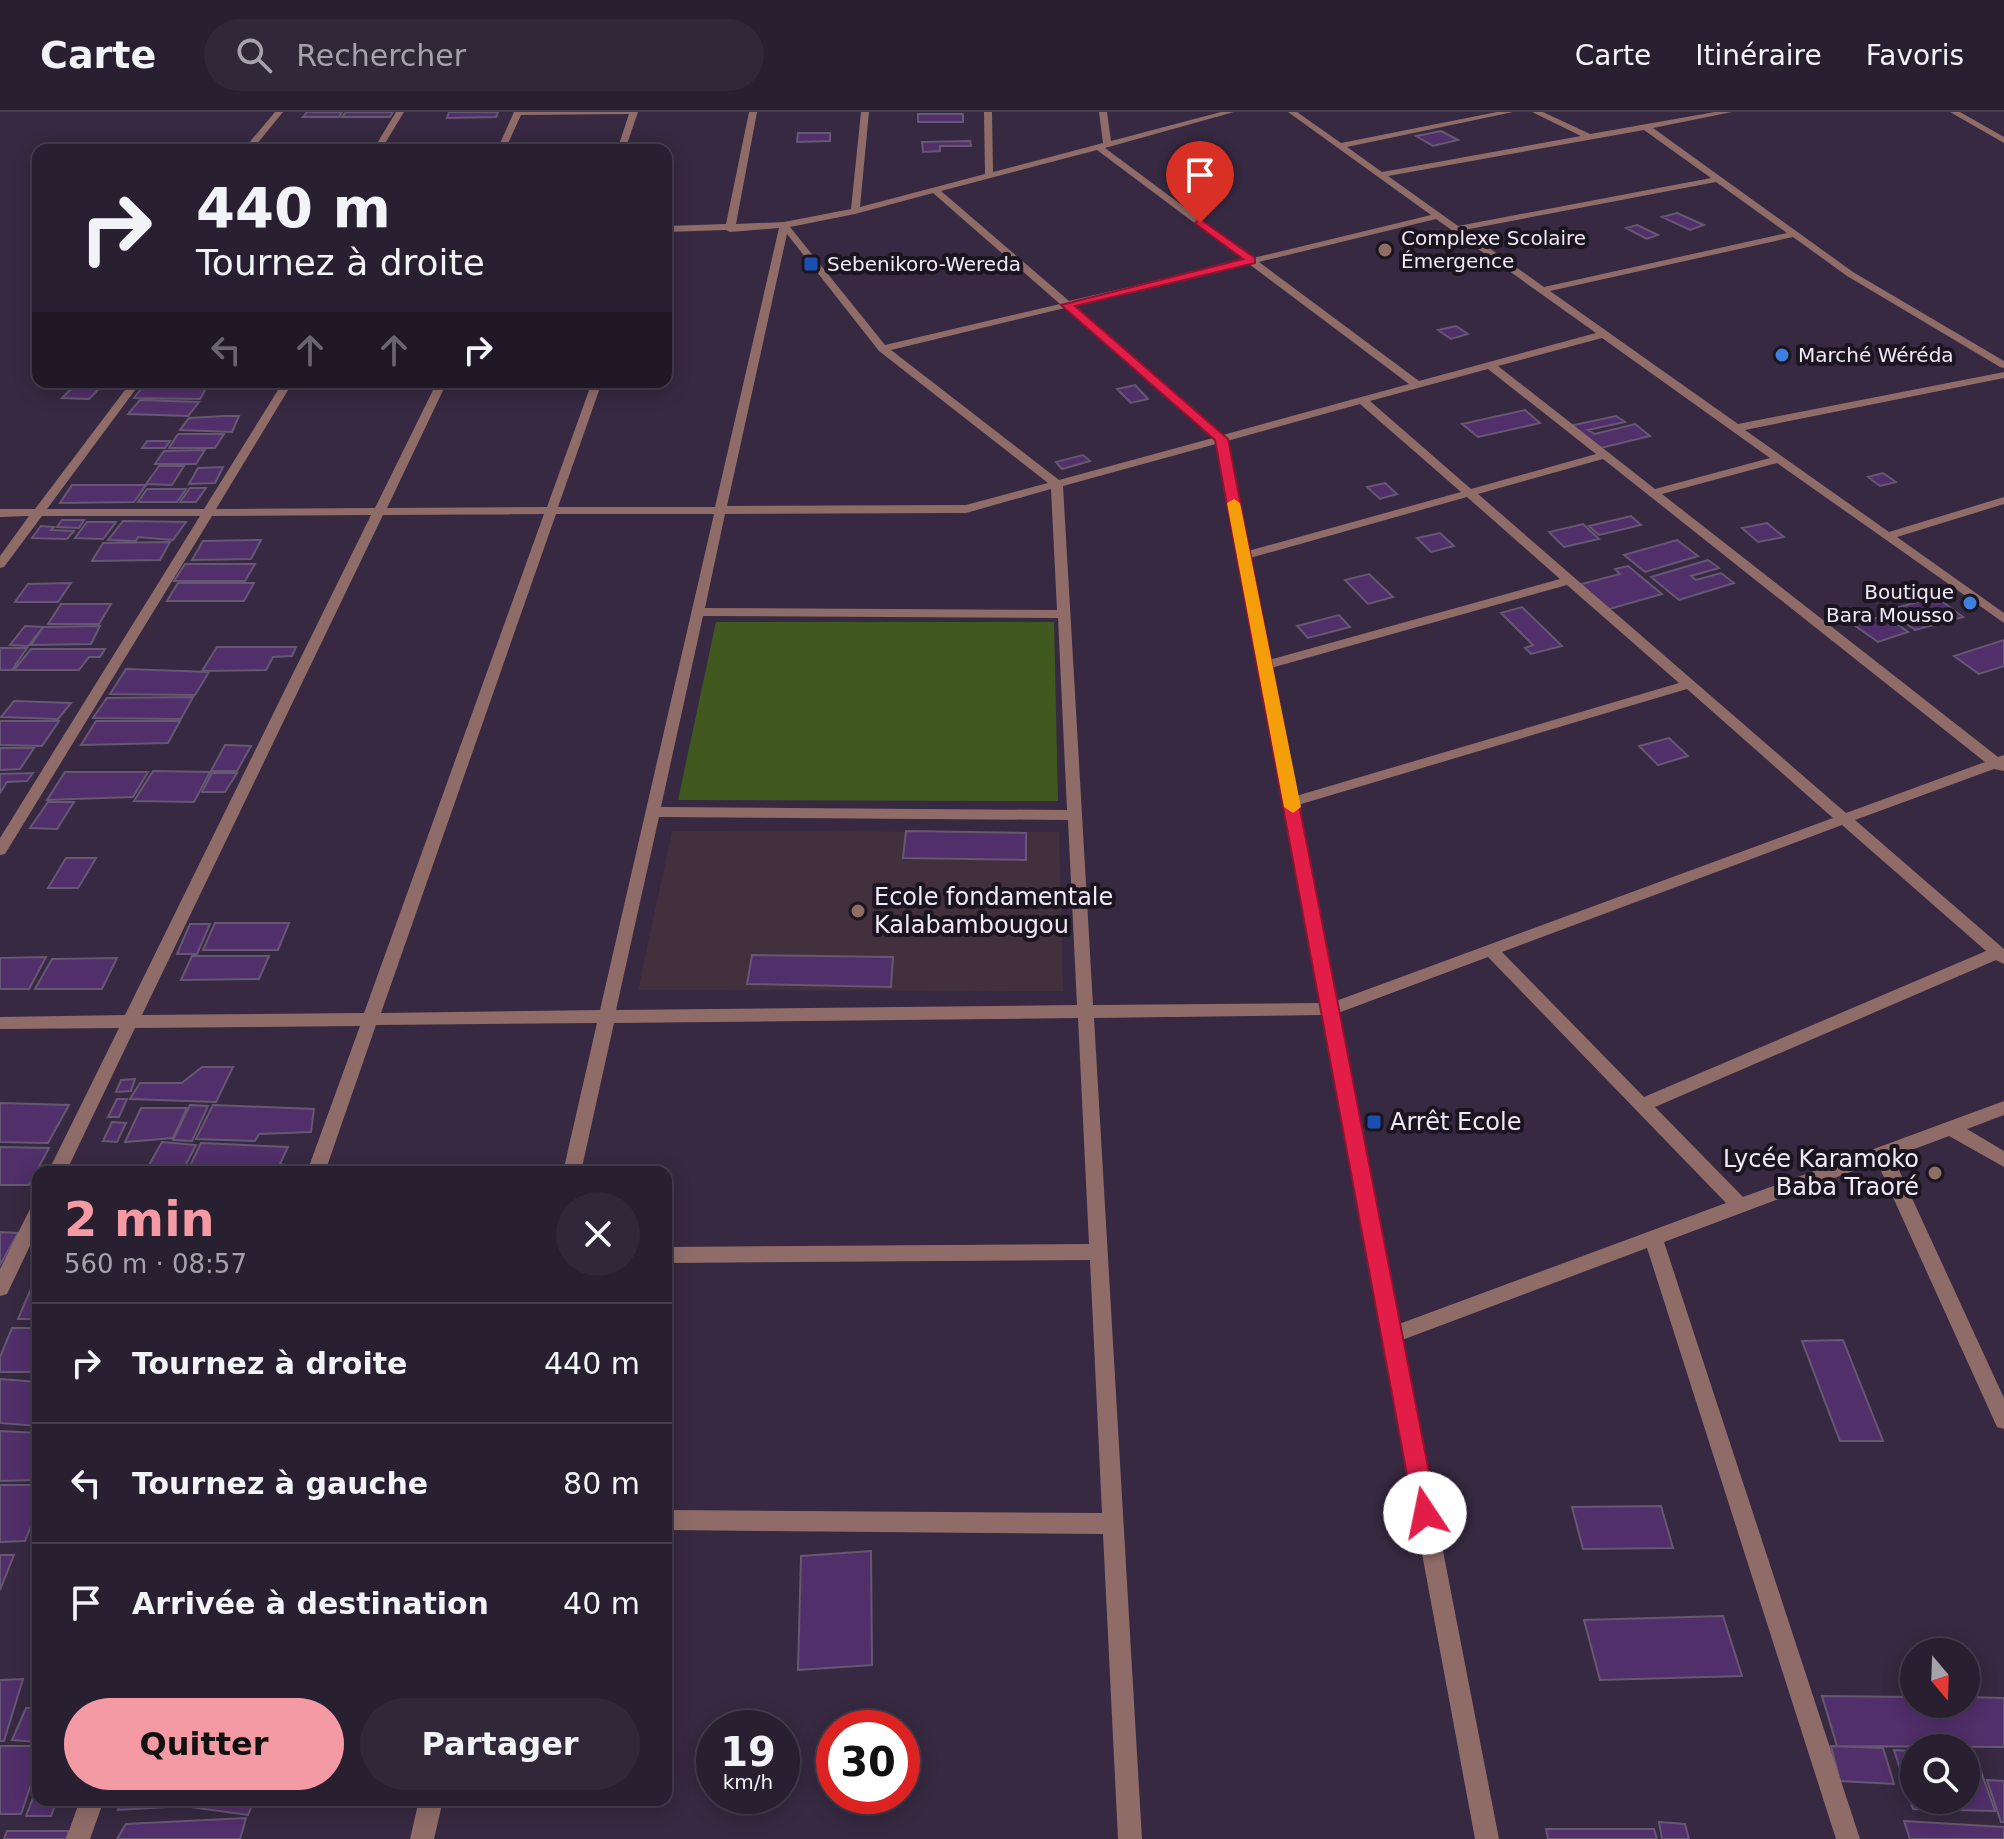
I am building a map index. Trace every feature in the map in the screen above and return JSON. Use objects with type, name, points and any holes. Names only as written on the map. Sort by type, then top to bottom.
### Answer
[{"type":"street","points":[[252,144],[279,112]]},
{"type":"street","points":[[381,144],[400,112]]},
{"type":"street","points":[[504,144],[518,113],[634,112],[623,144]]},
{"type":"street","points":[[730,229],[753,112]]},
{"type":"street","points":[[855,211],[865,112]]},
{"type":"street","points":[[988,112],[989,176]]},
{"type":"street","points":[[1103,112],[1103,146]]},
{"type":"street","points":[[672,229],[784,225],[855,211],[1230,112]]},
{"type":"street","points":[[1292,112],[2004,619]]},
{"type":"street","points":[[1339,146],[1509,112]]},
{"type":"street","points":[[1536,112],[1589,137]]},
{"type":"street","points":[[1651,112],[1667,123]]},
{"type":"street","points":[[1381,175],[1728,112]]},
{"type":"street","points":[[1954,112],[2004,140]]},
{"type":"street","points":[[1646,127],[1850,274],[2004,365]]},
{"type":"street","points":[[1989,132],[2004,129]]},
{"type":"street","points":[[1103,146],[1417,385]]},
{"type":"street","points":[[1456,229],[1717,179]]},
{"type":"street","points":[[935,190],[1221,439],[1487,1839]]},
{"type":"street","points":[[883,349],[1438,216]]},
{"type":"street","points":[[784,225],[883,349],[1057,484],[1130,1839]]},
{"type":"street","points":[[573,1166],[784,225]]},
{"type":"street","points":[[1542,290],[1795,234]]},
{"type":"street","points":[[0,513],[966,509],[1604,334]]},
{"type":"street","points":[[1490,365],[2001,764]]},
{"type":"street","points":[[1736,428],[2004,375]]},
{"type":"street","points":[[0,564],[132,388]]},
{"type":"street","points":[[0,850],[284,388]]},
{"type":"street","points":[[60,1166],[439,388]]},
{"type":"street","points":[[318,1166],[595,388]]},
{"type":"street","points":[[1362,400],[2001,955],[1642,1105]]},
{"type":"street","points":[[1244,556],[1605,455]]},
{"type":"street","points":[[1653,493],[1779,459]]},
{"type":"street","points":[[1887,536],[2004,500]]},
{"type":"street","points":[[1265,665],[1569,580]]},
{"type":"street","points":[[697,612],[1065,614]]},
{"type":"street","points":[[1292,802],[1690,684]]},
{"type":"street","points":[[0,1023],[1331,1009],[2001,764]]},
{"type":"street","points":[[653,812],[1076,815]]},
{"type":"street","points":[[1491,950],[1740,1206]]},
{"type":"street","points":[[1392,1335],[2004,1108]]},
{"type":"street","points":[[1950,1128],[2004,1160]]},
{"type":"street","points":[[1882,1153],[2004,1420]]},
{"type":"street","points":[[0,1288],[32,1222]]},
{"type":"street","points":[[1653,1238],[1848,1839]]},
{"type":"street","points":[[672,1255],[1099,1252]]},
{"type":"street","points":[[672,1520],[1114,1524]]},
{"type":"street","points":[[78,1839],[90,1806]]},
{"type":"street","points":[[422,1839],[430,1806]]},
{"type":"shaded area","name":"Ecole fondamentale Kalabambougou","points":[[672,831],[1059,832],[1063,991],[638,990]]},
{"type":"green space","points":[[716,622],[1054,622],[1058,801],[678,800]]},
{"type":"building","points":[[307,112],[342,112],[339,117],[303,117]]},
{"type":"building","points":[[346,112],[393,112],[390,117],[342,117]]},
{"type":"building","points":[[449,112],[498,112],[496,117],[447,118]]},
{"type":"building","points":[[918,114],[963,114],[963,122],[918,122]]},
{"type":"building","points":[[1441,131],[1458,140],[1433,146],[1416,136]]},
{"type":"building","points":[[798,133],[830,133],[830,141],[797,142]]},
{"type":"building","points":[[970,141],[971,146],[940,146],[940,151],[923,152],[922,142]]},
{"type":"building","points":[[1677,213],[1704,225],[1690,230],[1662,217]]},
{"type":"building","points":[[1637,225],[1658,235],[1647,239],[1626,228]]},
{"type":"building","points":[[1456,326],[1468,334],[1451,339],[1438,330]]},
{"type":"building","points":[[1135,385],[1148,399],[1131,403],[1117,389]]},
{"type":"building","points":[[72,388],[100,388],[89,399],[62,398]]},
{"type":"building","points":[[142,388],[206,388],[200,399],[134,398]]},
{"type":"building","points":[[140,400],[199,402],[188,416],[128,414]]},
{"type":"building","points":[[1525,410],[1540,423],[1478,437],[1462,424]]},
{"type":"building","points":[[239,416],[232,432],[180,430],[189,418]]},
{"type":"building","points":[[1616,416],[1625,422],[1588,430],[1595,434],[1635,424],[1650,436],[1597,449],[1569,426]]},
{"type":"building","points":[[178,434],[224,434],[215,448],[169,448]]},
{"type":"building","points":[[147,441],[170,441],[165,448],[142,448]]},
{"type":"building","points":[[205,450],[196,464],[155,464],[164,451]]},
{"type":"building","points":[[1083,455],[1090,461],[1062,469],[1056,462]]},
{"type":"building","points":[[159,466],[184,466],[172,485],[146,484]]},
{"type":"building","points":[[223,467],[215,483],[189,484],[198,468]]},
{"type":"building","points":[[1883,473],[1896,482],[1880,486],[1868,477]]},
{"type":"building","points":[[1385,483],[1397,494],[1380,499],[1367,487]]},
{"type":"building","points":[[72,485],[146,485],[134,502],[60,503]]},
{"type":"building","points":[[190,488],[206,488],[196,502],[180,502]]},
{"type":"building","points":[[147,489],[186,489],[177,502],[138,502]]},
{"type":"building","points":[[1631,516],[1641,525],[1599,535],[1589,526]]},
{"type":"building","points":[[62,520],[84,520],[79,528],[57,527]]},
{"type":"building","points":[[123,521],[186,522],[173,540],[138,537],[136,541],[108,540]]},
{"type":"building","points":[[87,522],[116,522],[103,539],[75,538]]},
{"type":"building","points":[[1767,523],[1784,537],[1758,542],[1742,528]]},
{"type":"building","points":[[1583,524],[1599,539],[1564,547],[1549,532]]},
{"type":"building","points":[[41,526],[54,527],[51,530],[74,531],[67,539],[32,538]]},
{"type":"building","points":[[1440,533],[1454,546],[1431,552],[1417,538]]},
{"type":"building","points":[[261,540],[251,559],[192,560],[203,541]]},
{"type":"building","points":[[1677,540],[1698,556],[1645,572],[1624,555]]},
{"type":"building","points":[[170,542],[160,560],[92,561],[103,543]]},
{"type":"building","points":[[1708,560],[1719,568],[1691,576],[1696,580],[1721,573],[1734,583],[1679,600],[1651,577]]},
{"type":"building","points":[[185,564],[255,564],[245,581],[174,581]]},
{"type":"building","points":[[1628,566],[1662,594],[1606,610],[1578,585],[1620,574],[1615,569]]},
{"type":"building","points":[[1369,574],[1393,597],[1368,604],[1345,580]]},
{"type":"building","points":[[71,583],[58,602],[15,602],[28,584]]},
{"type":"building","points":[[178,583],[254,583],[244,601],[167,601]]},
{"type":"building","points":[[1936,597],[1963,617],[1915,630],[1888,610]]},
{"type":"building","points":[[61,604],[111,604],[99,624],[48,624]]},
{"type":"building","points":[[1522,607],[1562,646],[1531,654],[1525,648],[1533,645],[1501,613]]},
{"type":"building","points":[[1339,615],[1350,627],[1308,638],[1297,626]]},
{"type":"building","points":[[1885,615],[1908,632],[1878,642],[1854,625]]},
{"type":"building","points":[[25,626],[43,627],[28,646],[10,645]]},
{"type":"building","points":[[100,626],[91,644],[31,645],[43,627]]},
{"type":"building","points":[[2004,640],[2004,666],[1979,674],[1954,656]]},
{"type":"building","points":[[217,647],[296,647],[292,656],[273,657],[266,670],[202,671]]},
{"type":"building","points":[[0,648],[27,648],[12,670],[0,670]]},
{"type":"building","points":[[31,649],[105,649],[100,657],[89,657],[79,670],[14,670]]},
{"type":"building","points":[[126,669],[209,672],[195,695],[110,694]]},
{"type":"building","points":[[193,697],[181,719],[93,718],[107,698]]},
{"type":"building","points":[[14,701],[71,703],[58,719],[1,717]]},
{"type":"building","points":[[0,721],[59,721],[42,746],[0,745]]},
{"type":"building","points":[[96,721],[180,721],[168,743],[81,745]]},
{"type":"building","points":[[1669,738],[1688,756],[1658,765],[1639,746]]},
{"type":"building","points":[[225,745],[251,746],[237,771],[211,771]]},
{"type":"building","points":[[0,748],[34,748],[20,769],[0,770]]},
{"type":"building","points":[[153,771],[210,772],[194,802],[134,801]]},
{"type":"building","points":[[65,772],[148,772],[133,797],[47,800]]},
{"type":"building","points":[[33,773],[27,781],[7,782],[0,793],[0,774]]},
{"type":"building","points":[[212,773],[237,773],[225,792],[202,792]]},
{"type":"building","points":[[48,802],[74,802],[57,829],[30,828]]},
{"type":"building","points":[[906,831],[1026,833],[1026,860],[903,858]]},
{"type":"building","points":[[66,858],[96,858],[78,888],[48,888]]},
{"type":"building","points":[[215,923],[289,923],[278,950],[203,950]]},
{"type":"building","points":[[190,924],[210,924],[197,954],[177,954]]},
{"type":"building","points":[[752,955],[893,957],[891,987],[747,984]]},
{"type":"building","points":[[192,956],[269,956],[259,979],[181,980]]},
{"type":"building","points":[[46,957],[29,989],[0,989],[0,958]]},
{"type":"building","points":[[117,958],[102,989],[35,989],[52,959]]},
{"type":"building","points":[[202,1067],[233,1067],[216,1102],[130,1099],[140,1083],[182,1083]]},
{"type":"building","points":[[135,1079],[131,1091],[116,1092],[121,1080]]},
{"type":"building","points":[[117,1099],[127,1099],[119,1117],[108,1117]]},
{"type":"building","points":[[0,1103],[69,1105],[48,1143],[0,1142]]},
{"type":"building","points":[[190,1105],[208,1106],[192,1141],[173,1140]]},
{"type":"building","points":[[213,1105],[314,1109],[311,1132],[259,1134],[255,1141],[196,1139]]},
{"type":"building","points":[[141,1108],[187,1108],[173,1138],[125,1142]]},
{"type":"building","points":[[112,1122],[126,1123],[117,1142],[103,1141]]},
{"type":"building","points":[[162,1142],[196,1145],[185,1166],[148,1166]]},
{"type":"building","points":[[201,1143],[288,1147],[280,1164],[290,1166],[190,1166]]},
{"type":"building","points":[[0,1147],[49,1148],[39,1166],[32,1166],[29,1185],[0,1185]]},
{"type":"building","points":[[0,1232],[18,1233],[0,1265]]},
{"type":"building","points":[[32,1286],[32,1319],[18,1319]]},
{"type":"building","points":[[12,1328],[32,1328],[32,1372],[0,1372],[0,1357]]},
{"type":"building","points":[[1843,1340],[1883,1441],[1840,1441],[1802,1341]]},
{"type":"building","points":[[0,1379],[32,1382],[32,1426],[0,1423]]},
{"type":"building","points":[[0,1431],[32,1433],[32,1480],[0,1481]]},
{"type":"building","points":[[0,1485],[32,1485],[32,1524],[25,1541],[0,1542]]},
{"type":"building","points":[[1661,1506],[1673,1548],[1583,1549],[1572,1507]]},
{"type":"building","points":[[871,1551],[872,1665],[798,1670],[801,1556]]},
{"type":"building","points":[[0,1555],[14,1555],[0,1590]]},
{"type":"building","points":[[1723,1616],[1742,1676],[1600,1680],[1584,1620]]},
{"type":"building","points":[[23,1679],[4,1741],[0,1741],[0,1680]]},
{"type":"building","points":[[1822,1696],[1900,1697],[1900,1718],[1980,1718],[1980,1697],[2004,1698],[2004,1747],[1980,1747],[1980,1734],[1900,1734],[1900,1746],[1837,1746]]},
{"type":"building","points":[[26,1708],[32,1708],[32,1742],[12,1740]]},
{"type":"building","points":[[0,1746],[32,1746],[32,1782],[21,1814],[0,1814]]},
{"type":"building","points":[[1831,1746],[1883,1748],[1894,1784],[1840,1781]]},
{"type":"building","points":[[1894,1750],[1900,1750],[1900,1769]]},
{"type":"building","points":[[1980,1769],[1995,1811],[1980,1811]]},
{"type":"building","points":[[1987,1780],[2004,1781],[2004,1822],[2001,1822]]},
{"type":"building","points":[[32,1800],[32,1806],[55,1806],[51,1816],[26,1816]]},
{"type":"building","points":[[120,1806],[167,1806],[167,1807],[118,1810]]},
{"type":"building","points":[[183,1806],[252,1806],[248,1815]]},
{"type":"building","points":[[246,1818],[240,1839],[117,1839],[126,1824]]},
{"type":"building","points":[[1904,1821],[2004,1827],[2004,1839],[1910,1839]]},
{"type":"building","points":[[1659,1822],[1685,1824],[1689,1839],[1662,1839]]},
{"type":"building","points":[[1546,1829],[1654,1829],[1657,1839],[1548,1839]]},
{"type":"building","points":[[7,1831],[69,1831],[66,1839],[4,1839]]},
{"type":"slow traffic","points":[[1234,503],[1293,807]]},
{"type":"place","name":"Complexe Scolaire Émergence","points":[[1385,250]]},
{"type":"place","name":"Sebenikoro-Wereda","points":[[811,264]]},
{"type":"place","name":"Marché Wéréda","points":[[1782,355]]},
{"type":"place","name":"Boutique Bara Mousso","points":[[1970,603]]},
{"type":"place","name":"Ecole fondamentale Kalabambougou","points":[[858,911]]},
{"type":"place","name":"Arrêt Ecole","points":[[1374,1122]]},
{"type":"place","name":"Lycée Karamoko Baba Traoré","points":[[1935,1173]]},
{"type":"route","points":[[1200,223],[1251,261],[1067,305],[1221,439],[1425,1513]]}]
